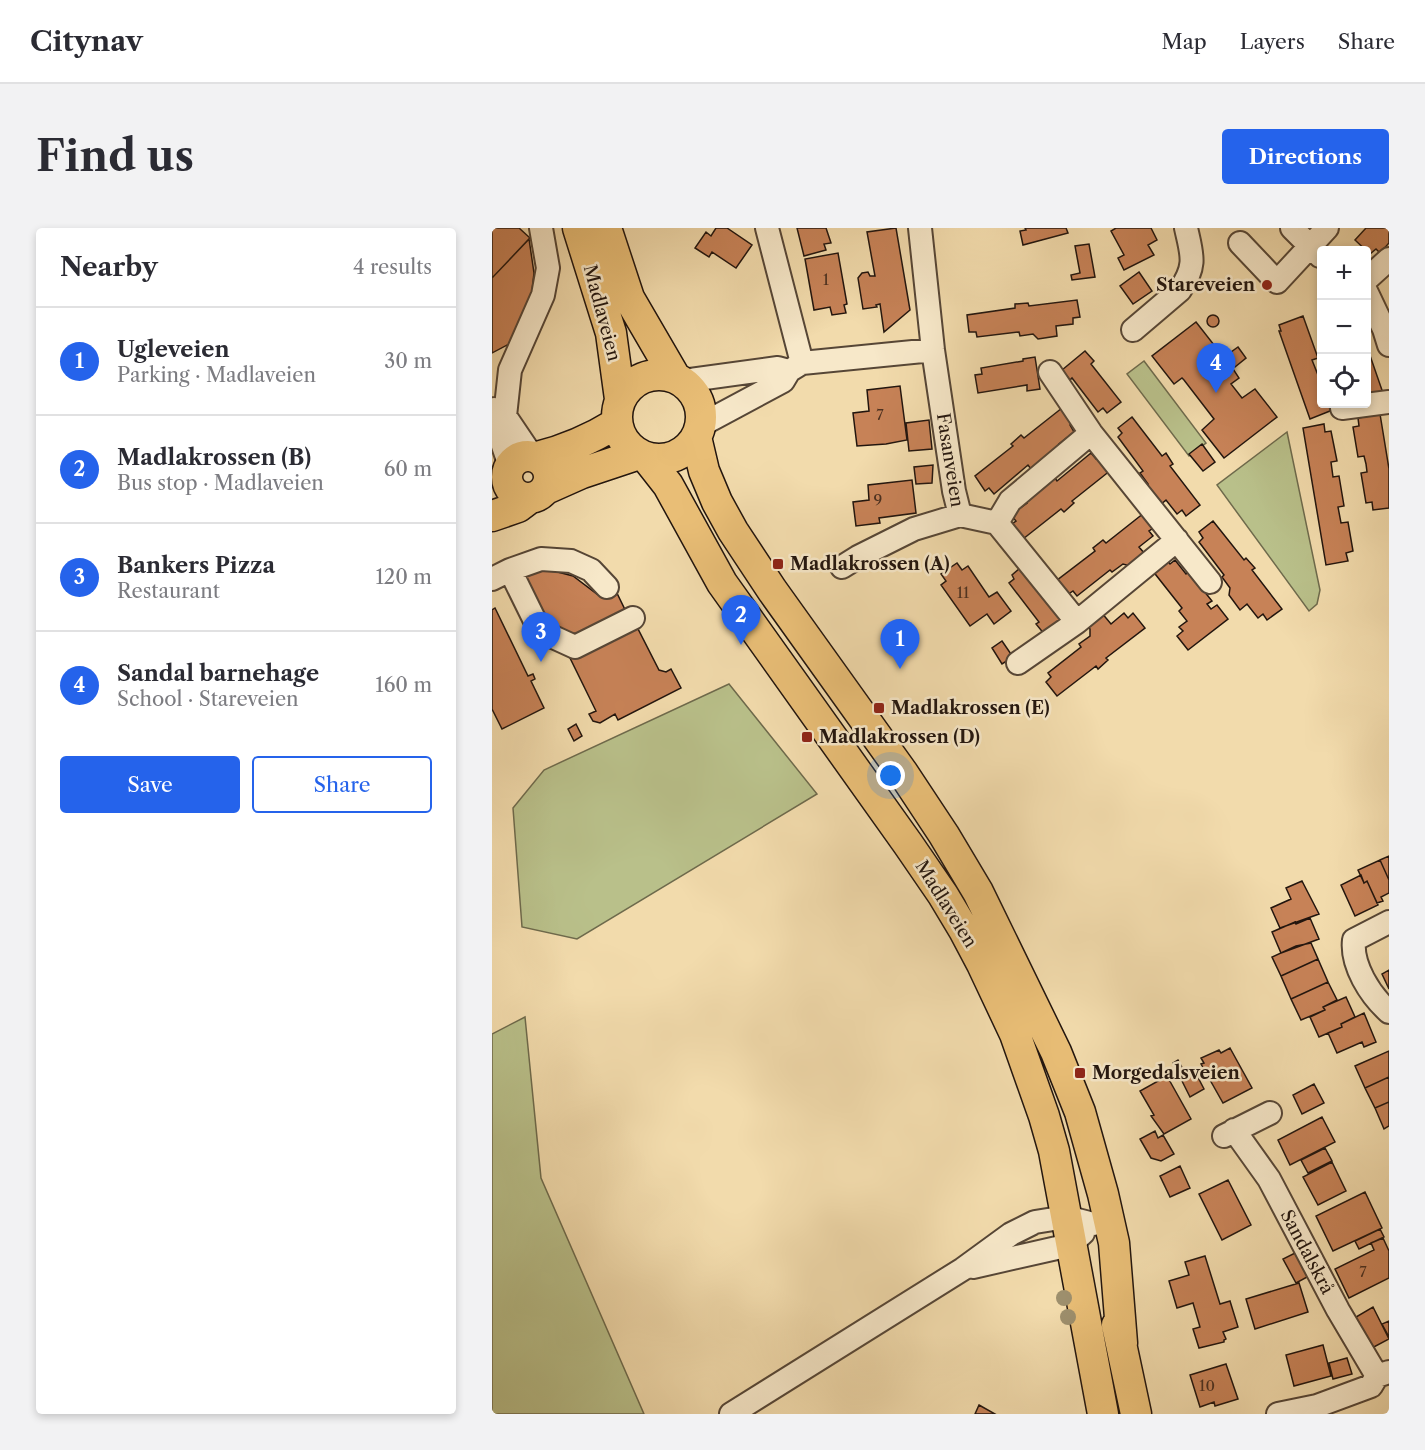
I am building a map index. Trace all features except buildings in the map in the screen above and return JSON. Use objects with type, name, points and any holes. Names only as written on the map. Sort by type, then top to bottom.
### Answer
[{"type":"main road","name":"Madlaveien","points":[[578,228],[611,333],[619,411]]},
{"type":"main road","name":"Madlaveien","points":[[606,228],[629,298],[679,379]]},
{"type":"main road","points":[[516,469],[564,451],[595,436],[619,411],[627,388],[644,377],[663,374],[679,379],[697,398],[701,411],[699,431],[680,454],[658,459],[643,456],[626,443],[619,411]]},
{"type":"main road","name":"Madlaveien","points":[[699,431],[704,471],[733,531],[772,591],[903,773],[944,835],[978,892],[1067,1078],[1094,1155],[1114,1243],[1122,1342]]},
{"type":"main road","name":"Madlaveien","points":[[643,456],[668,485],[722,583],[908,844],[969,938],[1015,1034],[1032,1080],[1076,1229],[1107,1287],[1122,1342],[1136,1414]]},
{"type":"main road","points":[[538,493],[582,473],[643,456]]},
{"type":"main road","points":[[492,516],[518,507],[549,482],[548,468],[543,461],[516,469]]},
{"type":"main road","name":"Madlaveien","points":[[1037,1018],[1075,1142],[1076,1229],[1102,1414]]},
{"type":"street","points":[[516,469],[496,417],[510,370],[543,295],[548,268],[542,228]]},
{"type":"street","points":[[767,228],[796,367]]},
{"type":"street","name":"Fasanveien","points":[[842,567],[914,529],[960,515],[954,491],[933,350],[920,228]]},
{"type":"street","points":[[1133,330],[1180,290],[1185,282],[1193,260],[1186,228]]},
{"type":"street","points":[[1292,228],[1316,251]]},
{"type":"street","points":[[1240,243],[1277,282],[1316,251],[1327,228]]},
{"type":"street","points":[[1371,275],[1389,259]]},
{"type":"street","points":[[1370,300],[1389,345]]},
{"type":"street","points":[[679,379],[933,350]]},
{"type":"street","points":[[699,431],[783,381],[796,367]]},
{"type":"street","points":[[1050,372],[1091,433],[1210,582]]},
{"type":"street","points":[[1371,404],[1389,402]]},
{"type":"street","points":[[997,523],[1010,501],[1091,433]]},
{"type":"street","points":[[960,515],[997,523],[1077,622]]},
{"type":"street","points":[[1018,663],[1077,622],[1177,540]]},
{"type":"street","points":[[607,587],[591,570],[571,561],[541,559],[501,575],[540,631],[575,646],[633,618]]},
{"type":"street","points":[[1389,922],[1354,940],[1353,950],[1355,959],[1372,993],[1389,1012]]},
{"type":"street","name":"Sandalskrå","points":[[1270,1113],[1229,1133],[1269,1179],[1338,1310],[1383,1374],[1371,1386],[1317,1406],[1278,1414]]},
{"type":"street","points":[[731,1414],[963,1269],[1011,1234],[1035,1222],[1076,1229]]},
{"type":"street","points":[[963,1269],[1076,1229]]},
{"type":"green space","points":[[1144,361],[1206,443],[1189,456],[1127,374]]},
{"type":"green space","points":[[1287,432],[1320,590],[1317,604],[1309,611],[1217,485]]},
{"type":"green space","points":[[729,684],[817,794],[577,939],[522,927],[513,808],[544,770]]},
{"type":"green space","points":[[525,1017],[541,1178],[644,1414],[492,1414],[492,1034]]},
{"type":"place","name":"Stareveien","points":[[1267,285]]},
{"type":"place","name":"Sandal barnehage","points":[[1216,393]]},
{"type":"place","name":"Madlakrossen (A)","points":[[778,564]]},
{"type":"place","name":"Madlakrossen (B)","points":[[741,645]]},
{"type":"place","name":"Bankers Pizza","points":[[541,662]]},
{"type":"place","name":"Ugleveien","points":[[900,669]]},
{"type":"place","name":"Madlakrossen (E)","points":[[879,708]]},
{"type":"place","name":"Madlakrossen (D)","points":[[807,737]]},
{"type":"place","name":"Morgedalsveien","points":[[1080,1073]]}]
